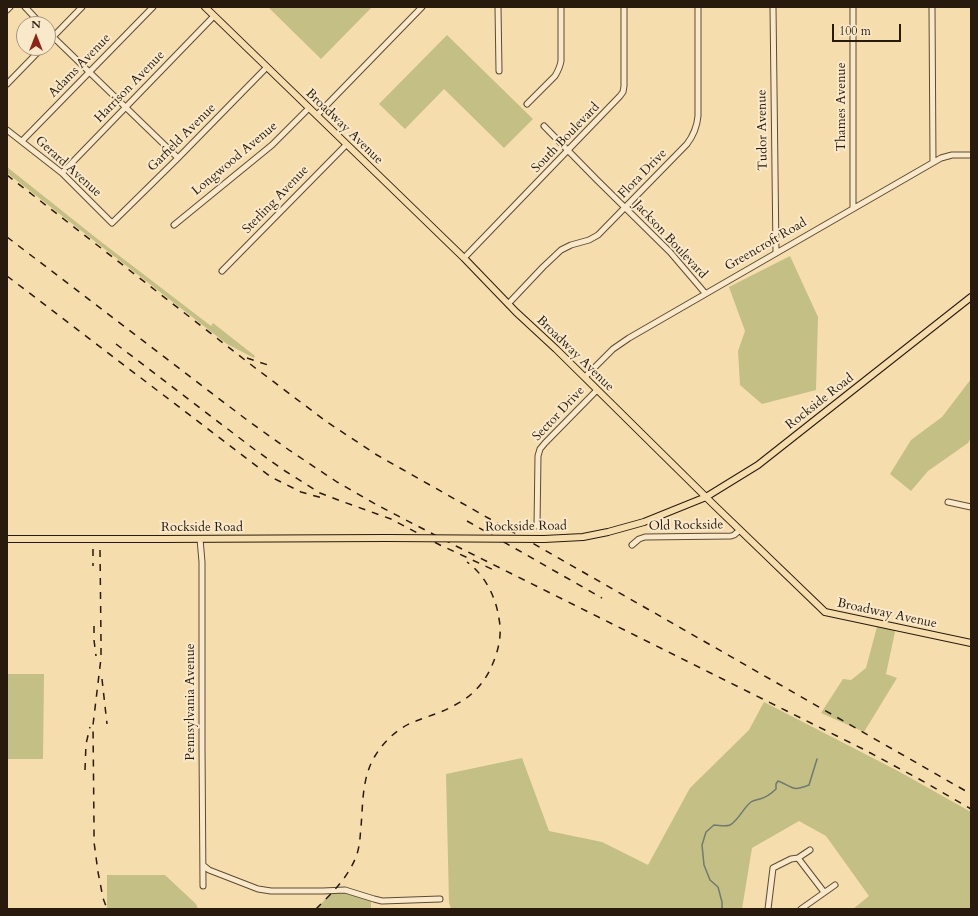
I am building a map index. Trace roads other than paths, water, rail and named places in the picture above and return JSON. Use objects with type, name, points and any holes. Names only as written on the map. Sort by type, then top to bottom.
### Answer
[{"type":"main road","name":"Broadway Avenue","points":[[205,7],[266,68],[317,115],[346,145],[464,258],[508,304],[706,498],[825,612],[971,643]]},
{"type":"main road","name":"Rockside Road","points":[[7,539],[544,539],[583,537],[608,532],[644,522],[706,498],[763,461],[971,297]]},
{"type":"street","points":[[7,10],[10,7]]},
{"type":"street","points":[[24,7],[33,16]]},
{"type":"street","points":[[56,34],[82,7]]},
{"type":"street","name":"Adams Avenue","points":[[22,141],[153,7]]},
{"type":"street","points":[[317,115],[422,7]]},
{"type":"street","points":[[498,7],[499,71]]},
{"type":"street","points":[[527,104],[558,72],[561,60],[561,7]]},
{"type":"street","name":"South Boulevard","points":[[464,258],[623,92],[624,7]]},
{"type":"street","name":"Flora Drive","points":[[508,304],[561,250],[571,245],[594,238],[598,235],[692,138],[698,116],[698,7]]},
{"type":"street","name":"Tudor Avenue","points":[[773,7],[776,252]]},
{"type":"street","name":"Thames Avenue","points":[[852,7],[853,207]]},
{"type":"street","points":[[932,7],[933,162]]},
{"type":"street","name":"Harrison Avenue","points":[[62,173],[214,16]]},
{"type":"street","points":[[56,40],[178,158]]},
{"type":"street","points":[[7,84],[34,56]]},
{"type":"street","name":"Garfield Avenue","points":[[112,223],[266,68]]},
{"type":"street","name":"Longwood Avenue","points":[[174,225],[272,146],[309,108]]},
{"type":"street","name":"Jackson Boulevard","points":[[544,126],[670,252],[705,293]]},
{"type":"street","name":"Gerard Avenue","points":[[7,130],[62,173],[112,223]]},
{"type":"street","name":"Sterling Avenue","points":[[222,271],[346,145]]},
{"type":"street","name":"Greencroft Road","points":[[585,378],[613,349],[629,338],[853,207],[946,156],[971,155]]},
{"type":"street","name":"Sector Drive","points":[[537,526],[538,456],[540,449],[597,390]]},
{"type":"street","points":[[948,502],[971,507]]},
{"type":"street","name":"Old Rockside","points":[[632,545],[639,539],[645,537],[731,536],[740,530]]},
{"type":"street","name":"Pennsylvania Avenue","points":[[200,539],[202,562],[204,886]]},
{"type":"street","points":[[768,909],[773,868],[791,859],[798,858],[810,850]]},
{"type":"street","points":[[798,858],[824,892]]},
{"type":"street","points":[[204,866],[209,870],[258,889],[271,891],[345,890],[382,901],[440,899]]},
{"type":"street","points":[[801,909],[835,885]]},
{"type":"waterway","points":[[722,909],[722,902],[718,887],[710,880],[704,865],[702,845],[706,832],[714,825],[726,826],[733,823],[751,802],[765,797],[774,791],[778,781],[793,788],[809,785],[817,759]]},
{"type":"railway","points":[[7,175],[254,367],[327,422],[377,455],[971,794]]},
{"type":"railway","points":[[7,237],[247,420],[337,482],[377,505],[458,547],[863,749],[971,809]]},
{"type":"railway","points":[[7,276],[271,477],[301,492],[326,499]]},
{"type":"railway","points":[[116,344],[254,449],[320,493],[391,519],[440,545],[496,571]]},
{"type":"railway","points":[[247,358],[271,366]]},
{"type":"railway","points":[[467,521],[602,598]]},
{"type":"railway","points":[[93,549],[93,566]]},
{"type":"railway","points":[[100,550],[101,658],[93,725],[94,842],[103,898],[107,909]]},
{"type":"railway","points":[[316,909],[334,891],[354,862],[360,840],[365,781],[371,764],[379,750],[392,735],[404,727],[446,710],[468,697],[483,682],[490,670],[497,652],[500,635],[498,611],[489,587],[479,573],[467,562]]},
{"type":"railway","points":[[94,626],[96,656]]},
{"type":"railway","points":[[102,679],[107,724]]},
{"type":"railway","points":[[85,770],[86,744],[90,727]]}]
